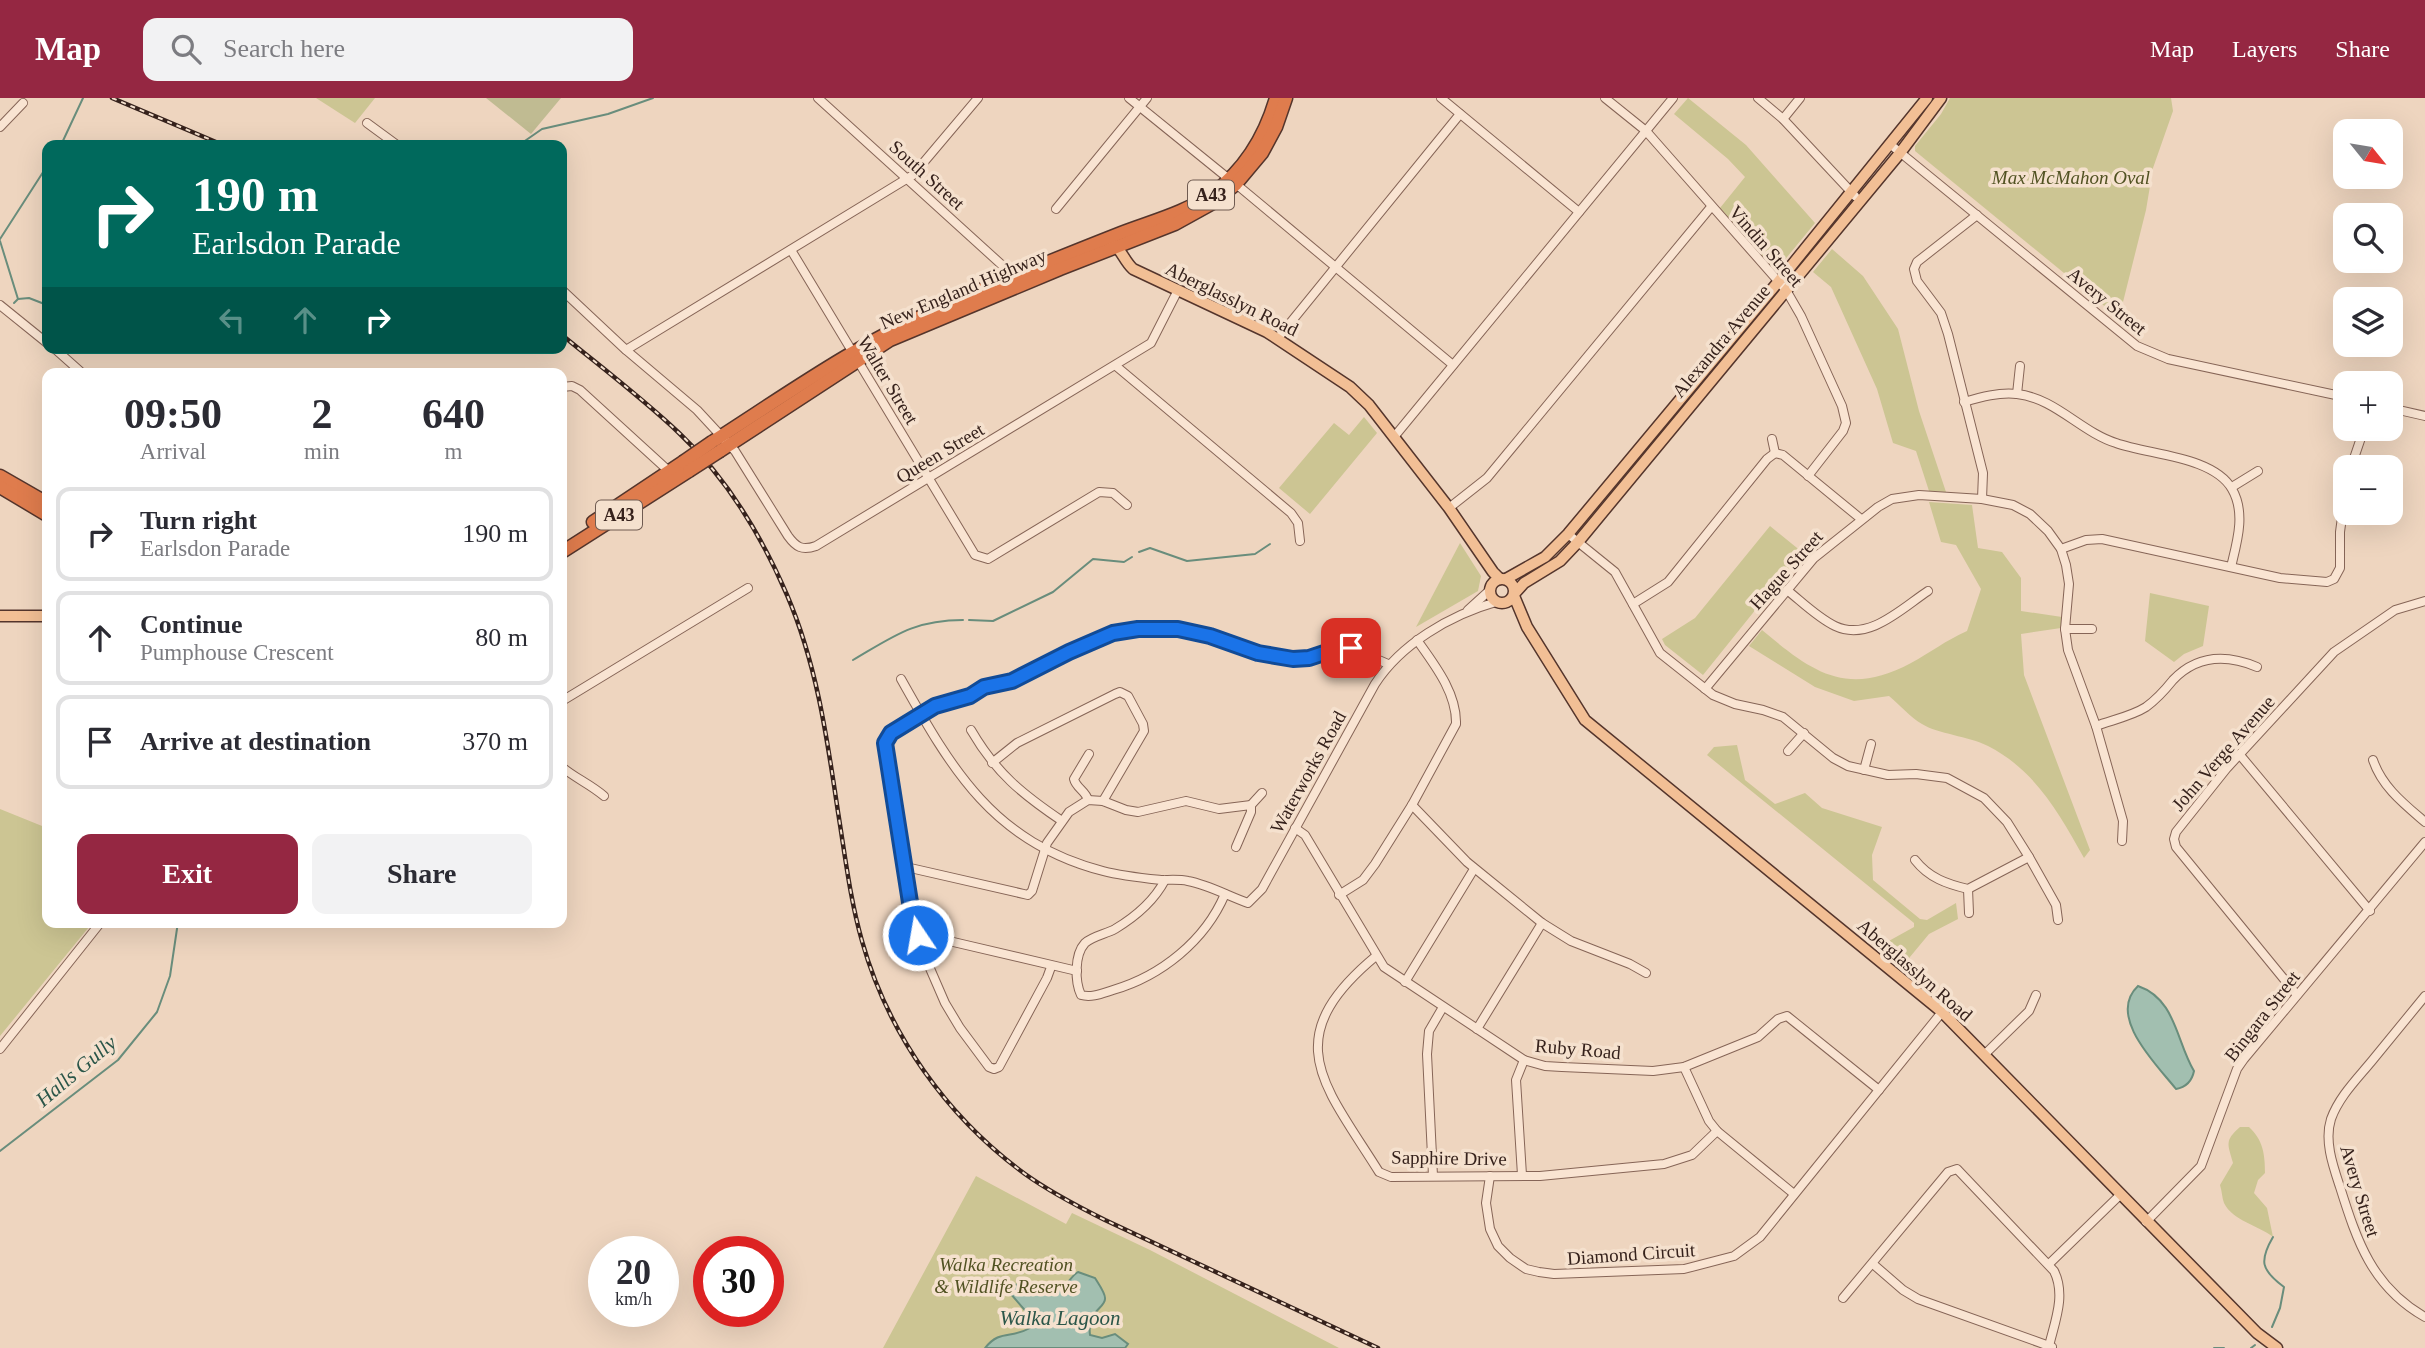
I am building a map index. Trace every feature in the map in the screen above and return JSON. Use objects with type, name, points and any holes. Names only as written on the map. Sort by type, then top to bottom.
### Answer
[{"type":"highway","name":"New England Highway","points":[[567,540],[721,444],[855,356],[883,333],[1014,276],[1187,208],[1233,181],[1266,127],[1276,98]]},
{"type":"highway","name":"New England Highway","points":[[855,356],[932,321],[1118,247],[1190,216],[1213,203],[1262,153],[1276,127],[1286,98]]},
{"type":"highway","points":[[0,474],[42,491]]},
{"type":"highway","points":[[0,474],[42,500]]},
{"type":"highway","name":"New England Highway","points":[[567,548],[672,475]]},
{"type":"highway","points":[[0,487],[42,512]]},
{"type":"main road","name":"Alexandra Avenue","points":[[1514,594],[1524,583],[1560,561],[1578,542],[1855,196],[1927,98]]},
{"type":"main road","name":"Alexandra Avenue","points":[[1855,196],[1900,153],[1941,98]]},
{"type":"main road","points":[[1102,242],[1118,247]]},
{"type":"main road","name":"Aberglasslyn Road","points":[[1118,247],[1123,259],[1133,269],[1278,338],[1350,387],[1369,405],[1449,508],[1480,554],[1503,579]]},
{"type":"main road","name":"Alexandra Avenue","points":[[1503,579],[1521,572],[1545,557],[1568,534],[1782,286]]},
{"type":"main road","name":"Aberglasslyn Road","points":[[1480,554],[1490,588]]},
{"type":"main road","points":[[1503,579],[1513,586],[1514,594],[1509,601],[1498,603],[1491,597],[1490,588],[1503,579]]},
{"type":"main road","name":"Aberglasslyn Road","points":[[1514,594],[1527,627],[1585,720],[1942,1012],[2257,1334],[2277,1348]]},
{"type":"main road","name":"Aberglasslyn Road","points":[[1498,603],[1511,611],[1527,627]]},
{"type":"main road","points":[[29,615],[42,610]]},
{"type":"main road","points":[[0,616],[42,616]]},
{"type":"street","name":"South Street","points":[[818,98],[1014,276]]},
{"type":"street","points":[[626,350],[913,175],[978,98]]},
{"type":"street","points":[[1129,98],[1453,365]]},
{"type":"street","points":[[1056,209],[1147,98]]},
{"type":"street","points":[[1441,98],[1579,212]]},
{"type":"street","name":"Vindin Street","points":[[1605,98],[1646,131],[1782,286],[1801,316],[1846,416],[1843,431],[1808,476]]},
{"type":"street","points":[[1394,437],[1673,98]]},
{"type":"street","points":[[1758,98],[1783,119],[1855,196]]},
{"type":"street","points":[[1783,119],[1800,98]]},
{"type":"street","points":[[0,127],[23,103]]},
{"type":"street","points":[[1278,338],[1460,114]]},
{"type":"street","points":[[367,122],[390,140]]},
{"type":"street","name":"Avery Street","points":[[1891,145],[2113,328],[2147,351],[2168,359],[2333,394]]},
{"type":"street","points":[[1449,508],[1487,478],[1711,207]]},
{"type":"street","points":[[1977,215],[1917,262],[1914,269],[1917,282],[1941,313],[1983,473],[1982,499]]},
{"type":"street","name":"Walter Street","points":[[790,250],[975,555],[983,559],[992,556],[1099,492],[1113,493],[1127,505]]},
{"type":"street","name":"Queen Street","points":[[721,444],[737,454],[788,536],[798,547],[805,550],[816,547],[1151,343],[1178,290]]},
{"type":"street","points":[[567,295],[626,350],[697,410],[721,444]]},
{"type":"street","points":[[0,305],[42,338]]},
{"type":"street","points":[[61,354],[76,368]]},
{"type":"street","points":[[1116,366],[1291,513],[1298,523],[1300,541]]},
{"type":"street","points":[[2017,394],[2020,366]]},
{"type":"street","points":[[567,386],[580,390],[672,475]]},
{"type":"street","points":[[1964,402],[1991,395],[2017,394],[2053,407],[2083,428],[2107,440],[2213,470],[2232,487],[2240,516],[2231,566]]},
{"type":"street","points":[[2403,411],[2425,416]]},
{"type":"street","points":[[1772,439],[1775,453]]},
{"type":"street","points":[[1633,604],[1668,582],[1767,459],[1775,453],[1781,454],[1861,519]]},
{"type":"street","points":[[2232,487],[2258,471]]},
{"type":"street","name":"Hague Street","points":[[1705,689],[1822,550],[1892,499],[1907,496],[1982,499],[2013,505],[2030,514],[2048,531],[2061,549],[2068,578],[2065,629],[2070,659],[2096,726],[2123,821],[2122,841]]},
{"type":"street","points":[[2061,549],[2086,540],[2102,539],[2309,582],[2327,582],[2340,568],[2341,525]]},
{"type":"street","points":[[1568,534],[1615,572],[1656,648],[1722,700],[1783,717],[1833,758],[1864,770],[1888,775],[1932,775],[1960,783],[1993,805],[2029,857],[2056,905],[2058,920]]},
{"type":"street","points":[[567,698],[748,588]]},
{"type":"street","name":"Waterworks Road","points":[[1466,612],[1490,588]]},
{"type":"street","points":[[1787,590],[1835,626],[1856,630],[1875,626],[1928,591]]},
{"type":"street","name":"John Verge Avenue","points":[[2297,995],[2175,843],[2178,829],[2315,669],[2334,652],[2395,610],[2414,602],[2425,601]]},
{"type":"street","name":"Waterworks Road","points":[[1225,894],[1248,903],[1262,889],[1388,664],[1417,640],[1466,612],[1498,603]]},
{"type":"street","points":[[1051,967],[999,1067],[989,1067],[945,1003],[933,978],[912,915],[885,743],[891,733],[935,706],[970,696],[984,687],[1012,681],[1113,633],[1138,629],[1162,628],[1195,632],[1258,653],[1284,658],[1309,658],[1336,649],[1351,648],[1388,664]]},
{"type":"street","points":[[2065,629],[2092,629]]},
{"type":"street","points":[[1339,895],[1363,880],[1412,805],[1456,724],[1457,710],[1450,693],[1417,640]]},
{"type":"street","points":[[2096,726],[2144,708],[2186,668],[2200,661],[2221,657],[2257,667]]},
{"type":"street","points":[[901,679],[953,767],[969,788],[1001,819],[1046,850],[1104,871],[1165,880],[1185,880],[1225,894],[1214,916],[1191,944],[1160,969],[1119,989],[1087,997],[1082,995],[1079,991],[1077,971],[1079,954],[1087,941],[1131,918],[1148,903],[1165,880]]},
{"type":"street","points":[[992,763],[1017,743],[1115,694],[1124,693],[1143,724],[1144,731],[1103,801]]},
{"type":"street","points":[[971,730],[992,763],[1014,787],[1062,821]]},
{"type":"street","points":[[1788,751],[1804,733]]},
{"type":"street","points":[[1864,770],[1871,744]]},
{"type":"street","points":[[1088,800],[1074,779],[1089,754]]},
{"type":"street","points":[[2240,755],[2370,911]]},
{"type":"street","points":[[2373,760],[2390,790],[2425,822]]},
{"type":"street","points":[[567,771],[586,780],[604,796]]},
{"type":"street","points":[[906,866],[1028,895],[1032,891],[1047,843],[1076,806],[1088,800],[1103,801],[1138,812],[1186,801],[1219,808],[1251,805],[1262,793]]},
{"type":"street","points":[[1236,847],[1251,812],[1251,805]]},
{"type":"street","points":[[1412,805],[1474,869],[1542,923],[1571,941],[1646,973]]},
{"type":"street","name":"Ruby Road","points":[[1295,828],[1305,835],[1384,967],[1524,1060],[1545,1066],[1653,1071],[1684,1067],[1758,1037],[1778,1019],[1787,1016],[1879,1090]]},
{"type":"street","name":"Bingara Street","points":[[2146,1222],[2201,1166],[2237,1069],[2425,842]]},
{"type":"street","points":[[1915,860],[1936,879],[1968,889],[2029,857]]},
{"type":"street","points":[[1405,982],[1474,869]]},
{"type":"street","points":[[1968,889],[1969,913]]},
{"type":"street","points":[[1477,1030],[1542,923]]},
{"type":"street","points":[[0,1049],[96,928]]},
{"type":"street","points":[[918,935],[1077,971]]},
{"type":"street","name":"Sapphire Drive","points":[[1376,956],[1358,971],[1332,1002],[1316,1043],[1319,1066],[1326,1087],[1379,1172],[1391,1177],[1575,1174],[1664,1164],[1692,1155],[1717,1131]]},
{"type":"street","points":[[1984,1055],[2029,1012],[2036,995]]},
{"type":"street","name":"Avery Street","points":[[2425,996],[2342,1097],[2331,1120],[2329,1141],[2334,1168],[2362,1250],[2393,1293],[2425,1317]]},
{"type":"street","points":[[1433,1176],[1427,1055],[1429,1031],[1443,1007]]},
{"type":"street","name":"Diamond Circuit","points":[[1490,1176],[1486,1203],[1490,1228],[1498,1246],[1526,1269],[1554,1274],[1684,1269],[1734,1256],[1760,1237],[1942,1012]]},
{"type":"street","points":[[1522,1175],[1516,1080],[1524,1060]]},
{"type":"street","points":[[1684,1067],[1709,1121],[1717,1131],[1794,1195]]},
{"type":"street","points":[[1843,1298],[1947,1174],[1956,1169],[2049,1264],[2057,1278],[2060,1294],[2052,1347],[1918,1299],[1903,1290],[1873,1264]]},
{"type":"street","points":[[2049,1264],[2120,1195]]},
{"type":"green space","points":[[316,98],[375,98],[355,123]]},
{"type":"green space","points":[[1688,98],[1746,145],[1815,223],[1778,268],[1772,268],[1720,208],[1745,177],[1728,159],[1674,114]]},
{"type":"green space","name":"Max McMahon Oval","points":[[1950,98],[2171,98],[2173,111],[2153,168],[2146,210],[2119,318],[1915,151],[1915,146],[1941,114]]},
{"type":"green space","points":[[1832,249],[1863,276],[1898,329],[1919,411],[1946,492],[1929,491],[1916,451],[1893,443],[1877,389],[1831,287],[1813,272]]},
{"type":"green space","points":[[1364,417],[1377,433],[1310,514],[1279,488],[1334,423],[1349,435]]},
{"type":"green space","points":[[1929,502],[1972,505],[1978,548],[2002,552],[2021,578],[2021,611],[2062,617],[2061,628],[2021,634],[2024,675],[2090,850],[2084,858],[2044,794],[2005,756],[1988,746],[1922,724],[1889,696],[1854,701],[1815,687],[1749,646],[1762,630],[1814,668],[1848,679],[1867,678],[1911,663],[1967,631],[1981,589],[1956,545],[1941,542]]},
{"type":"green space","points":[[1770,526],[1802,552],[1703,675],[1665,645],[1662,639],[1695,618]]},
{"type":"green space","points":[[1460,543],[1481,576],[1478,591],[1416,627]]},
{"type":"green space","points":[[2150,593],[2209,606],[2203,646],[2184,654],[2174,662],[2145,641]]},
{"type":"green space","points":[[1737,745],[1745,780],[1775,804],[1805,793],[1822,808],[1882,827],[1872,855],[1873,880],[1920,919],[1927,920],[1956,903],[1958,919],[1929,934],[1900,969],[1878,947],[1914,927],[1914,923],[1707,755],[1714,747]]},
{"type":"green space","points":[[0,809],[42,826],[42,928],[88,928],[0,1036]]},
{"type":"green space","points":[[2240,1127],[2249,1127],[2262,1148],[2265,1173],[2258,1180],[2254,1193],[2267,1208],[2273,1237],[2233,1214],[2223,1201],[2220,1185],[2233,1163],[2229,1140]]},
{"type":"green space","name":"Walka Recreation & Wildlife Reserve","points":[[976,1176],[1066,1224],[1072,1213],[1150,1250],[1339,1348],[883,1348]]},
{"type":"shaded area","points":[[486,98],[561,98],[531,134]]},
{"type":"water","points":[[2138,986],[2151,992],[2160,1001],[2174,1022],[2194,1071],[2190,1081],[2183,1087],[2176,1089],[2147,1054],[2131,1025],[2128,1011],[2130,998]]},
{"type":"water","name":"Walka Lagoon","points":[[1078,1272],[1095,1278],[1105,1297],[1093,1315],[1090,1335],[1102,1338],[1115,1334],[1128,1344],[1125,1348],[985,1348],[996,1338],[1030,1328],[1030,1316],[1010,1293],[1013,1285],[1055,1289],[1063,1287]]},
{"type":"waterway","points":[[63,140],[83,98]]},
{"type":"waterway","points":[[526,140],[542,129],[608,114],[653,98]]},
{"type":"waterway","points":[[0,239],[42,174]]},
{"type":"waterway","points":[[0,241],[18,299]]},
{"type":"waterway","points":[[14,303],[18,299],[29,298],[42,303]]},
{"type":"waterway","points":[[1139,552],[1150,548],[1187,561],[1255,554],[1270,544]]},
{"type":"waterway","points":[[969,620],[993,621],[1053,592],[1093,559],[1124,562],[1132,557]]},
{"type":"waterway","points":[[853,660],[917,626],[963,620]]},
{"type":"waterway","name":"Halls Gully","points":[[0,1151],[118,1060],[157,1012],[170,976],[177,928]]},
{"type":"waterway","points":[[2272,1327],[2280,1308],[2284,1287],[2265,1265],[2264,1259],[2273,1237]]},
{"type":"waterway","points":[[2251,1348],[2255,1345]]},
{"type":"waterway","points":[[2214,1348],[2224,1348]]},
{"type":"railway","points":[[112,98],[211,140]]},
{"type":"railway","points":[[567,339],[651,407],[696,450],[727,488],[766,551],[797,621],[813,675],[825,729],[854,909],[873,975],[904,1041],[946,1100],[970,1127],[997,1151],[1044,1187],[1105,1220],[1378,1348]]},
{"type":"route","points":[[918,935],[912,915],[885,743],[891,733],[935,706],[970,696],[984,687],[1012,681],[1113,633],[1138,629],[1178,629],[1210,636],[1258,653],[1293,659],[1351,648]]}]
